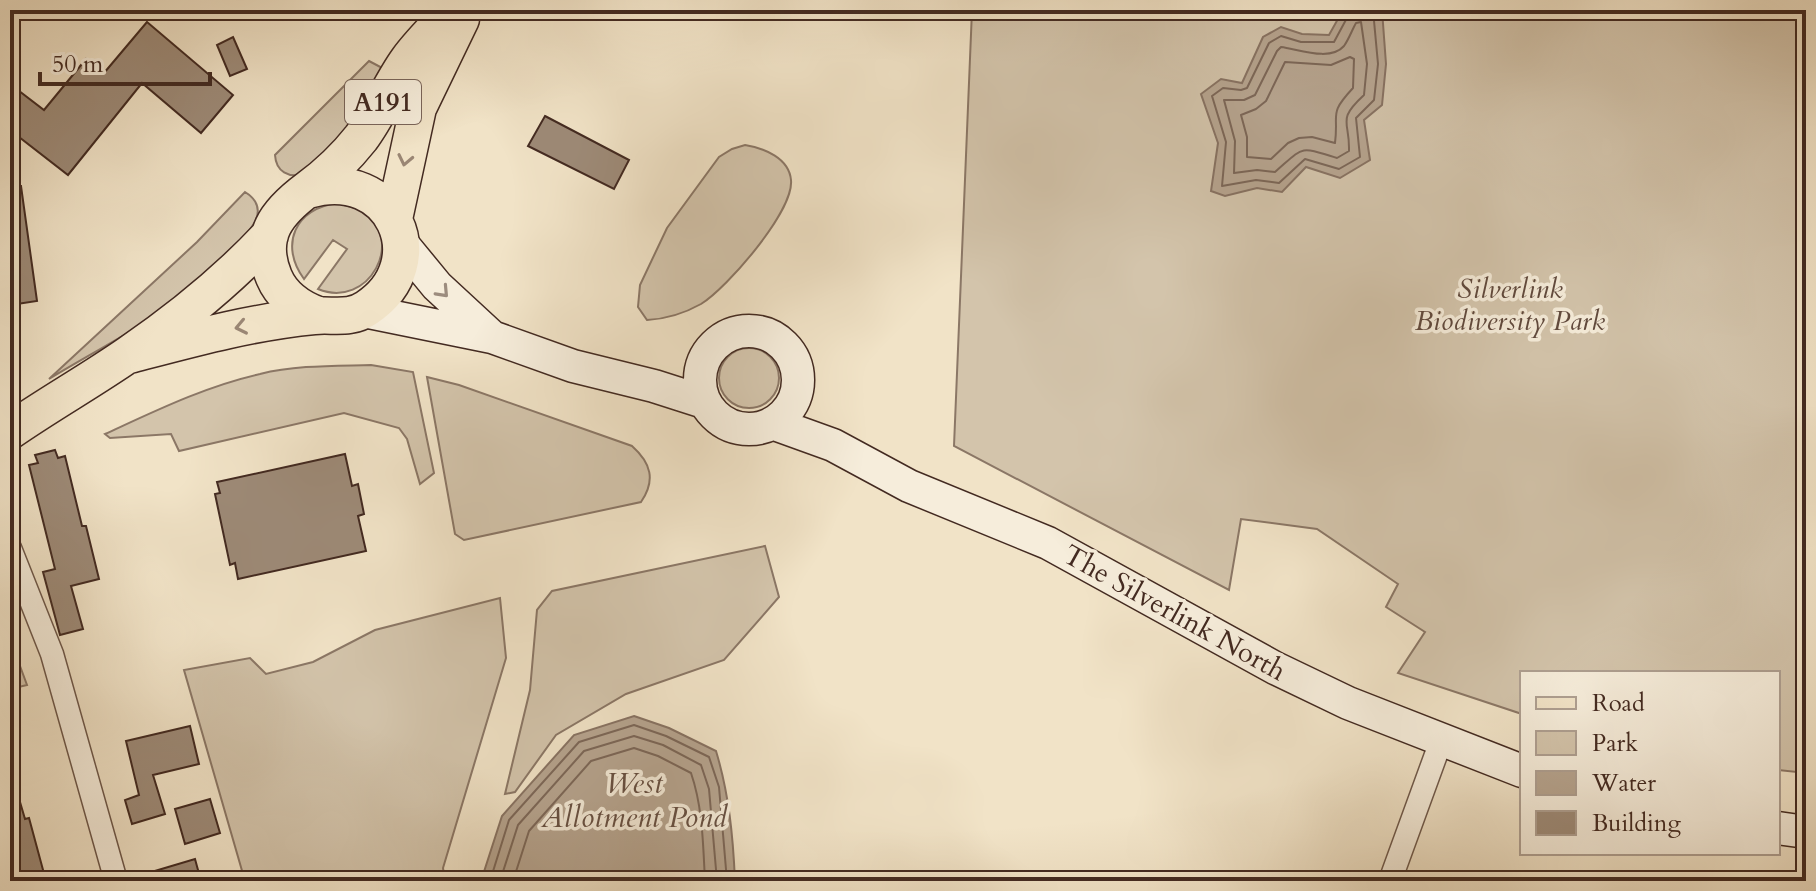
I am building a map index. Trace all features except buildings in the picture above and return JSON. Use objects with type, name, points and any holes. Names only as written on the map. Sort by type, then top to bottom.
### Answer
[{"type":"main road","name":"A191","points":[[10,431],[129,355],[233,275],[270,235],[283,209],[355,146],[407,61],[453,10]]},
{"type":"main road","name":"A191","points":[[129,355],[231,329],[318,315],[339,317],[364,311],[384,294],[393,281],[401,256],[397,230],[418,108],[465,10]]},
{"type":"main road","points":[[308,190],[332,184],[358,188],[379,200],[397,230]]},
{"type":"main road","points":[[270,235],[269,257],[278,285],[293,303],[318,315]]},
{"type":"street","points":[[397,230],[447,297],[492,337]]},
{"type":"street","points":[[364,311],[492,337],[573,366],[704,402]]},
{"type":"street","points":[[741,330],[760,331],[777,339],[792,356],[796,366],[797,388],[789,408],[772,423],[753,429],[732,426],[716,417],[704,402],[699,382],[702,362],[707,352],[722,338],[741,330]]},
{"type":"street","points":[[654,386],[672,380],[702,362]]},
{"type":"street","name":"The Silverlink North","points":[[797,388],[816,423],[833,445]]},
{"type":"street","name":"The Silverlink North","points":[[772,423],[833,445],[909,486],[1071,554],[1275,668],[1348,703],[1520,770]]},
{"type":"street","points":[[10,548],[52,654],[116,881]]},
{"type":"street","points":[[1390,881],[1441,741]]},
{"type":"street","points":[[1780,828],[1806,832]]},
{"type":"green space","name":"Silverlink Biodiversity Park","points":[[972,10],[1806,10],[1806,773],[1780,770],[1780,671],[1520,671],[1520,713],[1398,673],[1425,632],[1386,607],[1398,584],[1317,529],[1241,519],[1229,590],[954,446]]},
{"type":"green space","points":[[369,61],[386,70],[352,127],[303,174],[293,175],[281,170],[275,155]]},
{"type":"green space","points":[[745,145],[767,152],[786,166],[791,180],[782,210],[742,266],[701,304],[682,313],[647,320],[638,307],[640,285],[667,228],[719,157]]},
{"type":"green space","points":[[245,192],[257,206],[255,222],[206,279],[162,312],[49,379],[197,242]]},
{"type":"green space","points":[[338,203],[362,211],[375,223],[381,238],[381,254],[376,268],[366,281],[353,290],[336,293],[318,289],[347,249],[333,240],[304,279],[297,266],[292,241],[302,220],[311,212]]},
{"type":"green space","points":[[749,348],[771,356],[779,378],[771,400],[749,408],[727,400],[719,378],[727,356]]},
{"type":"green space","points":[[371,365],[413,372],[434,473],[420,484],[407,439],[399,428],[344,413],[179,451],[171,434],[110,438],[105,434],[181,400],[240,379],[287,369]]},
{"type":"green space","points":[[427,377],[459,385],[632,446],[647,465],[650,479],[646,494],[641,502],[464,540],[455,534]]},
{"type":"green space","points":[[765,546],[779,597],[724,660],[626,694],[556,735],[515,792],[505,794],[530,690],[537,610],[552,591]]},
{"type":"green space","points":[[500,598],[506,658],[443,868],[445,881],[245,881],[184,670],[250,658],[266,674],[313,662],[375,630]]},
{"type":"green space","points":[[10,639],[27,685],[10,689]]},
{"type":"water","points":[[1343,10],[1382,10],[1386,64],[1382,105],[1364,120],[1370,160],[1340,178],[1306,167],[1282,192],[1257,188],[1225,196],[1211,191],[1218,143],[1201,94],[1221,79],[1242,83],[1263,37],[1281,27],[1302,34],[1329,35]]},
{"type":"water","name":"West Allotment Pond","points":[[634,716],[669,728],[716,751],[730,815],[735,881],[481,881],[502,816],[574,735]]}]
